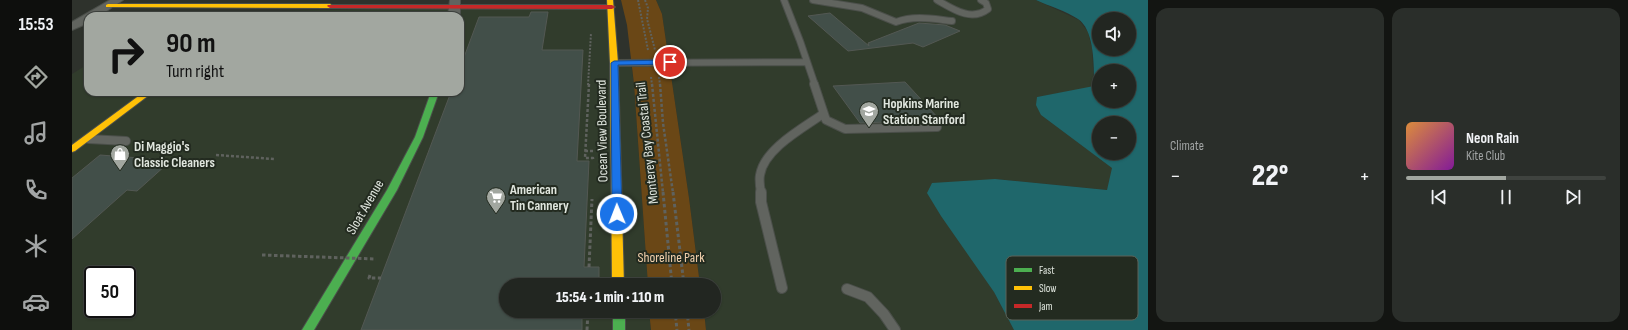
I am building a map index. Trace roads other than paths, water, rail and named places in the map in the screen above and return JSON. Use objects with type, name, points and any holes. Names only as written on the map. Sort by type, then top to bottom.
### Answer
[{"type":"street","points":[[98,12],[118,0]]},
{"type":"street","points":[[258,12],[273,0]]},
{"type":"street","points":[[108,6],[454,8],[594,7],[611,4]]},
{"type":"street","name":"Ocean View Boulevard","points":[[611,4],[614,63],[618,278]]},
{"type":"street","points":[[72,27],[84,20]]},
{"type":"street","points":[[72,149],[145,96]]},
{"type":"street","name":"Sloat Avenue","points":[[308,330],[392,190],[419,137],[434,96]]},
{"type":"street","points":[[619,318],[619,330]]},
{"type":"lane","points":[[784,0],[807,62],[826,120],[845,129],[937,127]]},
{"type":"lane","points":[[813,0],[862,8],[896,22],[906,18],[919,17],[952,21]]},
{"type":"lane","points":[[937,0],[953,10],[974,15],[985,12],[988,9],[986,4],[981,0]]},
{"type":"lane","points":[[614,63],[807,62]]},
{"type":"lane","points":[[782,288],[762,202],[760,174],[768,156],[780,143],[823,114]]},
{"type":"lane","points":[[86,139],[126,141]]},
{"type":"lane","points":[[847,289],[868,297],[884,314],[894,330]]},
{"type":"water","points":[[1036,0],[1148,0],[1148,330],[1014,330],[1009,320],[1138,320],[1138,256],[1006,256],[1006,315],[994,292],[941,216],[927,193],[932,183],[995,179],[1107,190],[1112,168],[1101,160],[1136,160],[1136,116],[1092,116],[1092,153],[1041,115],[1036,105],[1037,97],[1092,86],[1092,108],[1136,108],[1136,64],[1093,64],[1093,56],[1136,56],[1136,12],[1092,12],[1092,50],[1091,40],[1084,24],[1073,16]]},
{"type":"place","name":"Hopkins Marine Station Stanford","points":[[869,128]]},
{"type":"place","name":"Di Maggio's Classic Cleaners","points":[[120,171]]},
{"type":"place","name":"American Tin Cannery","points":[[496,214]]},
{"type":"park label","name":"Shoreline Park","points":[[671,257]]}]
